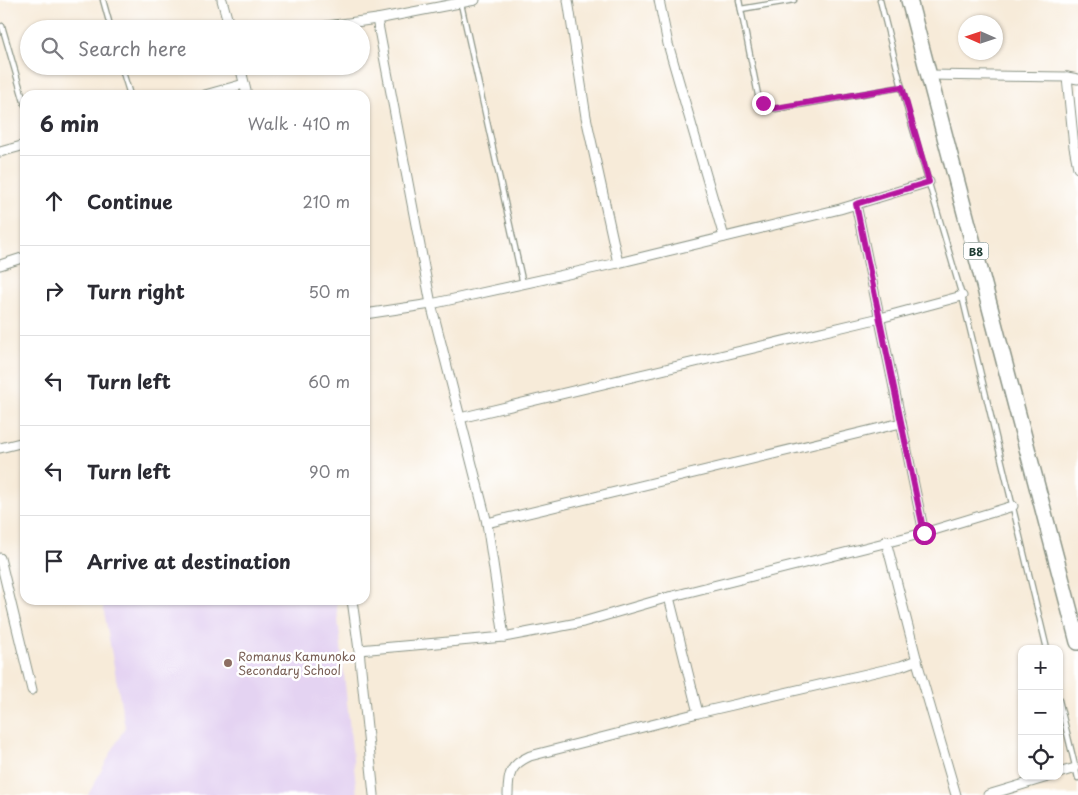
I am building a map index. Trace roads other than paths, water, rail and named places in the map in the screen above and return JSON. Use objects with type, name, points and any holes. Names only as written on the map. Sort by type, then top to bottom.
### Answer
[{"type":"highway","name":"B8","points":[[910,0],[1078,642]]},
{"type":"street","points":[[222,0],[228,20]]},
{"type":"street","points":[[370,20],[475,0]]},
{"type":"street","points":[[568,0],[586,117],[618,263]]},
{"type":"street","points":[[659,0],[668,44],[724,237]]},
{"type":"street","points":[[377,19],[431,304],[487,523],[504,637]]},
{"type":"street","points":[[242,75],[246,90]]},
{"type":"street","points":[[930,75],[1067,77],[1078,79]]},
{"type":"street","points":[[1067,77],[1078,168]]},
{"type":"street","points":[[223,90],[244,84]]},
{"type":"street","points":[[0,152],[20,146]]},
{"type":"street","points":[[370,313],[431,304],[618,263],[856,204],[929,182]]},
{"type":"street","points":[[856,204],[924,533]]},
{"type":"street","points":[[0,265],[20,259]]},
{"type":"street","points":[[460,418],[880,318],[962,296]]},
{"type":"street","points":[[487,523],[902,423]]},
{"type":"street","points":[[0,448],[20,443]]},
{"type":"street","points":[[359,650],[504,637],[583,622],[669,597],[924,533],[1013,506]]},
{"type":"street","points":[[886,541],[917,660],[956,795]]},
{"type":"street","points":[[0,558],[32,690]]},
{"type":"street","points":[[669,597],[698,713]]},
{"type":"street","points":[[0,603],[11,602]]},
{"type":"street","points":[[353,605],[374,795]]},
{"type":"street","points":[[508,795],[509,776],[512,767],[520,760],[530,756],[698,713],[901,666],[917,660]]},
{"type":"street","points":[[1063,772],[1075,768]]},
{"type":"street","points":[[988,795],[1038,780]]},
{"type":"lane","points":[[103,0],[109,20]]},
{"type":"lane","points":[[739,0],[758,95],[769,108],[902,87]]},
{"type":"lane","points":[[741,9],[794,0]]},
{"type":"lane","points":[[880,0],[902,87],[962,296],[1046,645]]},
{"type":"lane","points":[[461,4],[523,284]]},
{"type":"lane","points":[[2,26],[21,90]]},
{"type":"lane","points":[[124,75],[129,90]]},
{"type":"lane","points":[[1063,717],[1078,778]]},
{"type":"place","name":"Romanus Kamunoko Secondary School","points":[[228,663]]}]
